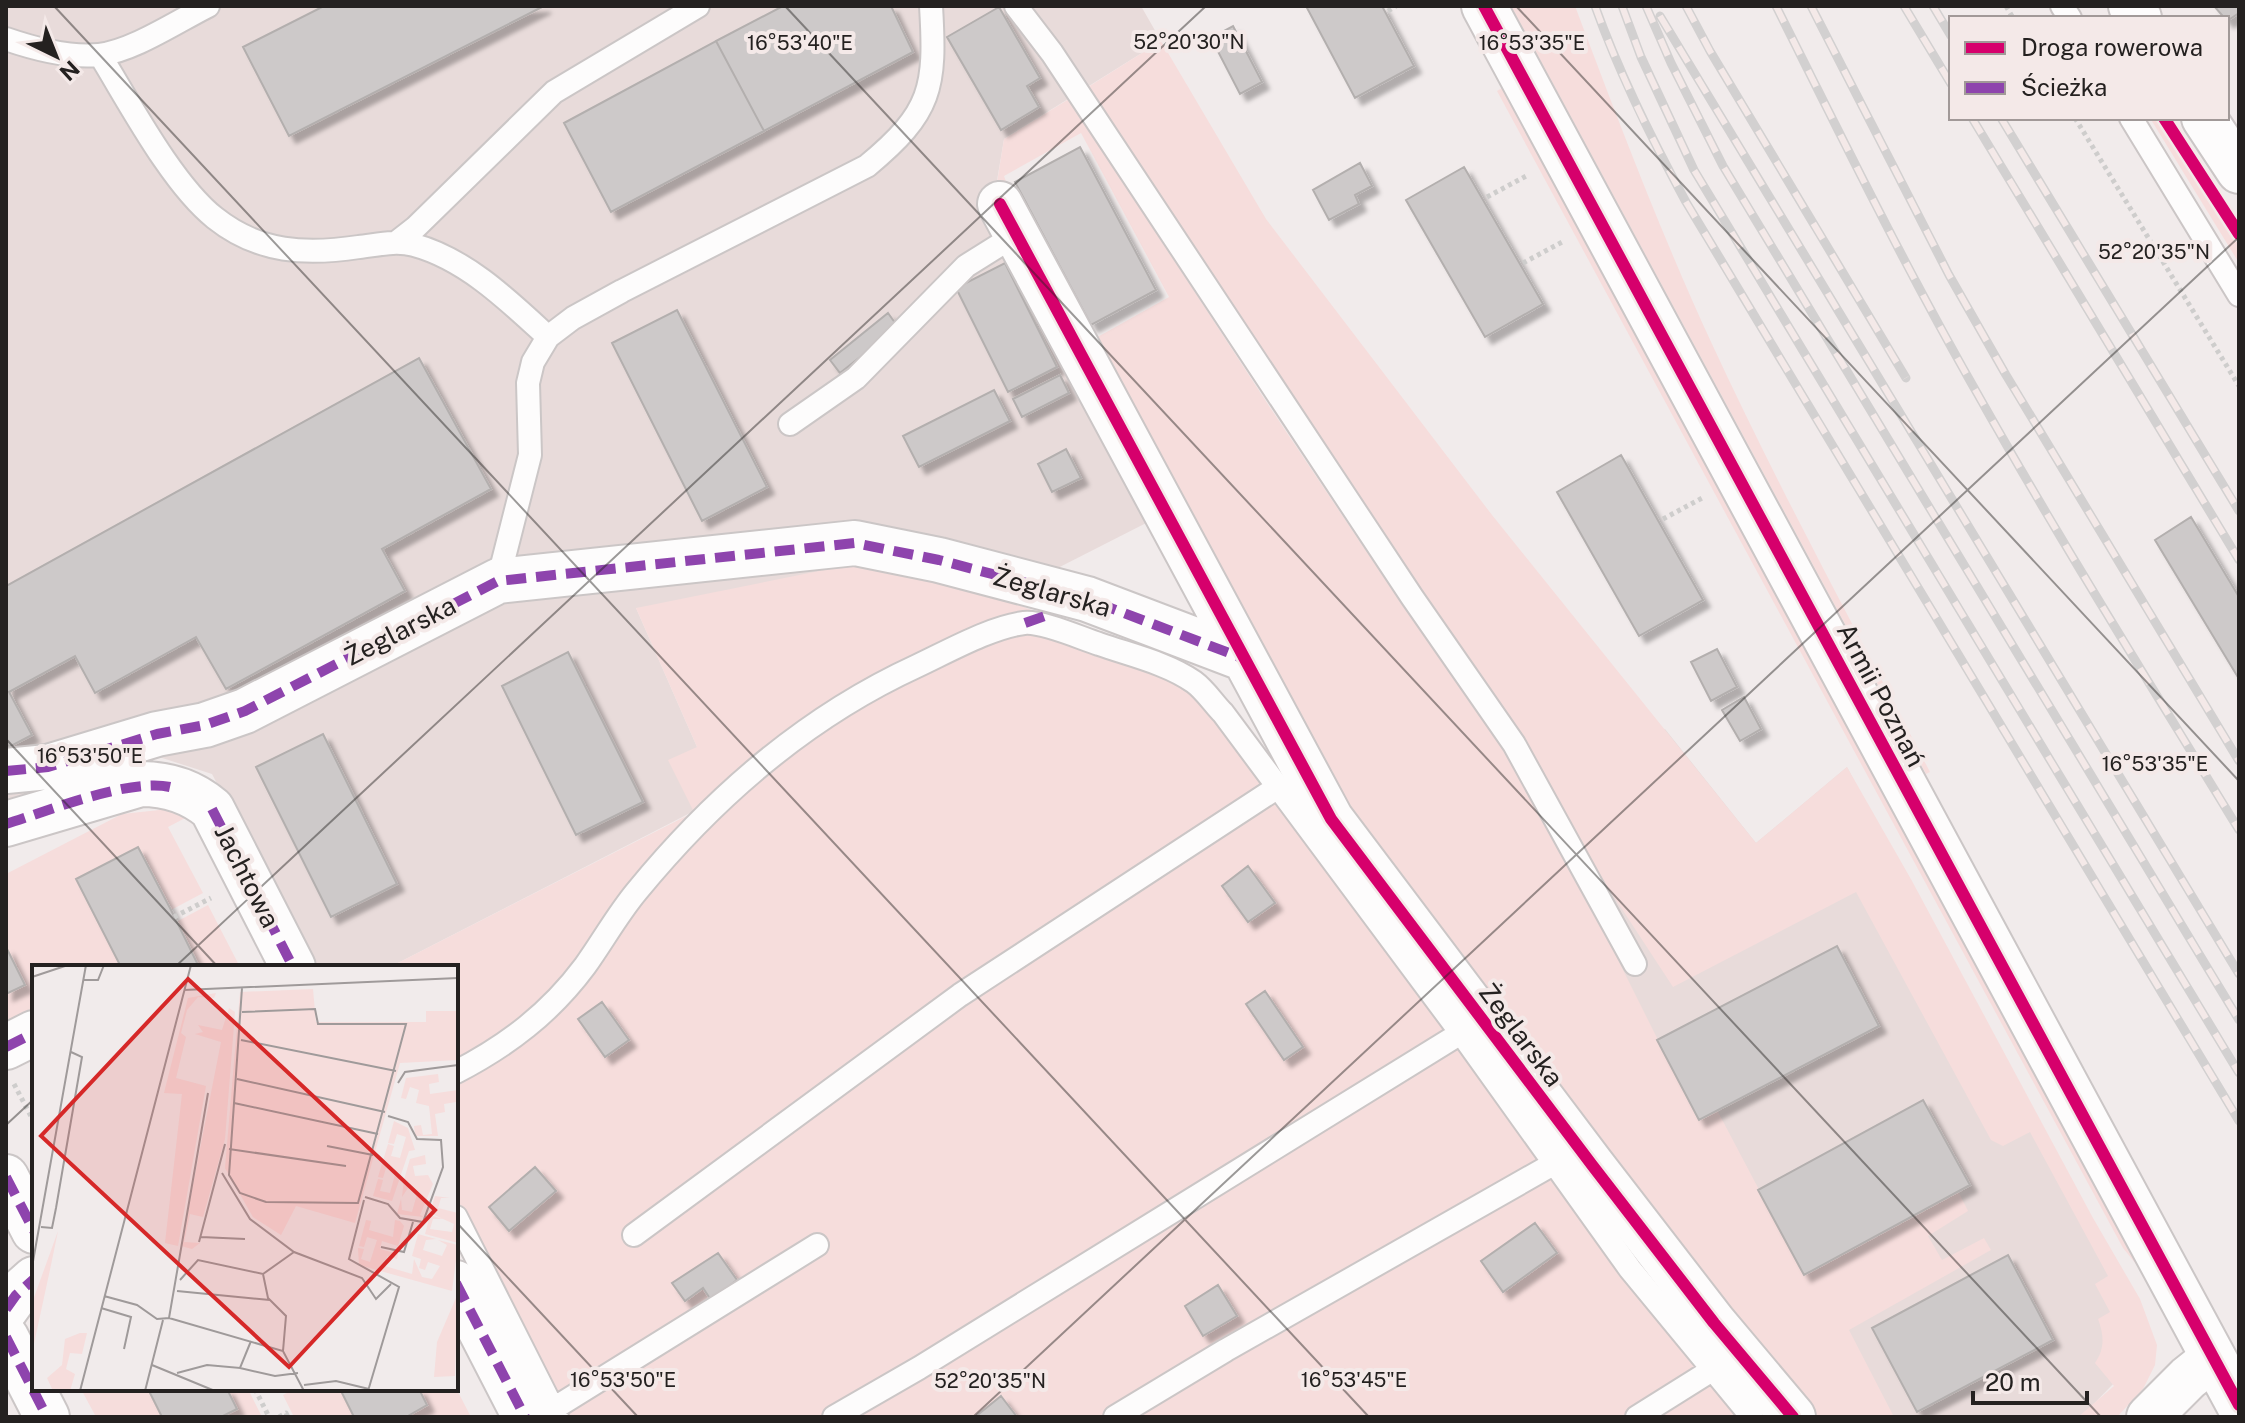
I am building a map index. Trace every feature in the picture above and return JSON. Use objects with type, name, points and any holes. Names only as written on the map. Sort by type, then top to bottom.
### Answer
[{"type":"street","name":"Armii Poznań","points":[[1484,6],[2239,1405]]},
{"type":"street","points":[[2205,120],[2239,171]]},
{"type":"street","points":[[1008,219],[1245,659]]},
{"type":"street","name":"Żeglarska","points":[[6,771],[48,767],[157,734],[219,721],[245,711],[498,581],[855,543],[939,560],[1087,599],[1245,659],[1319,798],[1345,840],[1680,1280],[1793,1417]]},
{"type":"street","name":"Jachtowa","points":[[6,824],[141,784],[156,784],[193,796],[212,809],[292,965]]},
{"type":"street","points":[[10,1065],[32,1036]]},
{"type":"street","points":[[6,1177],[32,1227]]},
{"type":"street","points":[[6,1309],[32,1281]]},
{"type":"street","points":[[458,1286],[545,1414]]},
{"type":"street","points":[[6,1337],[32,1388]]},
{"type":"street","points":[[2149,1417],[2213,1358]]},
{"type":"street","points":[[34,1391],[47,1417]]},
{"type":"lane","points":[[6,39],[63,53],[100,55],[126,47],[208,6]]},
{"type":"lane","points":[[397,242],[554,92],[698,6]]},
{"type":"lane","points":[[498,581],[530,455],[528,383],[533,362],[548,337],[573,318],[622,291],[867,166],[899,139],[922,108],[930,83],[934,53],[931,6]]},
{"type":"lane","points":[[1016,6],[1060,65],[1412,597],[1514,744],[1635,964]]},
{"type":"lane","points":[[100,55],[163,155],[193,196],[229,227],[282,250],[325,252],[397,242],[413,244],[469,272],[514,305],[548,337]]},
{"type":"lane","points":[[2132,120],[2239,295]]},
{"type":"lane","points":[[790,424],[856,378],[1008,219]]},
{"type":"lane","points":[[458,1071],[509,1042],[544,1012],[587,964],[638,889],[724,797],[789,740],[856,697],[977,638],[1025,623],[1053,629],[1182,676],[1195,683],[1223,713],[1461,1033],[1630,1269],[1752,1417]]},
{"type":"lane","points":[[634,1235],[960,995],[1278,787]]},
{"type":"lane","points":[[834,1417],[919,1368],[1461,1033]]},
{"type":"lane","points":[[1115,1417],[1240,1342],[1555,1163]]},
{"type":"lane","points":[[458,1221],[545,1414],[817,1245]]},
{"type":"lane","points":[[1637,1417],[1712,1370]]},
{"type":"path","points":[[1388,11],[1396,6]]},
{"type":"path","points":[[2076,120],[2239,386]]},
{"type":"path","points":[[1487,197],[1533,172]]},
{"type":"path","points":[[1523,263],[1569,238]]},
{"type":"path","points":[[1663,519],[1708,495]]},
{"type":"path","points":[[174,917],[211,898]]},
{"type":"path","points":[[10,1065],[32,1117]]},
{"type":"path","points":[[256,1391],[269,1417]]},
{"type":"path","points":[[279,1417],[286,1413],[288,1417]]},
{"type":"shaded area","points":[[6,6],[1141,6],[1161,41],[1004,139],[991,216],[1156,518],[999,598],[636,608],[697,747],[694,811],[394,965],[312,965],[212,774],[156,756],[6,804]]},
{"type":"shaded area","points":[[1511,6],[1575,6],[1658,219],[1712,344],[1791,506],[1930,772],[1926,774]]},
{"type":"shaded area","points":[[1161,41],[1266,219],[1492,515],[1756,843],[1847,767],[2140,1299],[2157,1345],[2155,1365],[2143,1389],[2117,1417],[2078,1417],[2114,1386],[2095,1363],[2102,1342],[2098,1319],[2110,1312],[2095,1284],[2108,1276],[2030,1132],[2003,1146],[1991,1140],[1856,892],[1673,987],[1601,877],[1519,732],[1384,536],[1088,87]]},
{"type":"shaded area","points":[[1502,88],[2140,1269],[2123,1248],[1497,91]]},
{"type":"shaded area","points":[[1069,99],[1271,409],[1510,759],[1596,916],[1698,1120],[1717,1110],[1804,1275],[1958,1191],[1968,1211],[1928,1236],[1942,1260],[1984,1238],[1991,1250],[1849,1330],[1894,1417],[1815,1417],[1355,836],[1094,339],[1169,297],[1081,133],[1004,176],[1010,193],[994,201],[1004,139]]},
{"type":"shaded area","points":[[2151,120],[2159,120],[2239,244],[2239,263]]},
{"type":"shaded area","points":[[854,564],[999,598],[1194,669],[1210,680],[1771,1417],[545,1417],[458,1247],[458,965],[394,965],[694,812],[668,760],[697,747],[636,608]]},
{"type":"shaded area","points":[[1665,729],[1756,843],[1847,767],[2149,1347],[2081,1417],[1874,1417],[1438,853]]},
{"type":"shaded area","points":[[188,807],[191,815],[168,827],[203,893],[171,910],[138,847],[76,879],[120,965],[32,965],[32,1014],[6,1027],[6,994],[25,984],[6,947],[6,874],[122,814]]},
{"type":"shaded area","points":[[208,905],[239,965],[198,965],[176,922]]},
{"type":"shaded area","points":[[82,1391],[149,1391],[162,1417],[96,1417]]},
{"type":"shaded area","points":[[227,1391],[249,1391],[262,1417],[221,1417]]},
{"type":"shaded area","points":[[290,1391],[341,1391],[355,1417],[294,1417],[283,1395]]},
{"type":"shaded area","points":[[420,1391],[458,1391],[471,1417],[406,1417],[427,1405]]},
{"type":"building","points":[[324,6],[544,6],[289,136],[243,47]]},
{"type":"building","points":[[783,6],[891,6],[913,52],[764,131],[716,41]]},
{"type":"building","points":[[1306,6],[1382,6],[1414,66],[1355,98]]},
{"type":"building","points":[[2214,6],[2239,6],[2239,13],[2229,20],[2229,16],[2223,16]]},
{"type":"building","points":[[999,7],[1040,78],[1027,86],[1039,107],[1001,130],[947,37]]},
{"type":"building","points":[[1233,26],[1262,82],[1240,94],[1211,38]]},
{"type":"building","points":[[716,41],[764,131],[611,212],[564,123]]},
{"type":"building","points":[[1080,147],[1156,290],[1091,325],[1015,182]]},
{"type":"building","points":[[1360,163],[1372,186],[1355,195],[1359,204],[1329,220],[1313,190]]},
{"type":"building","points":[[1464,167],[1543,304],[1485,337],[1406,200]]},
{"type":"building","points":[[1005,263],[1057,367],[1008,392],[956,288]]},
{"type":"building","points":[[677,310],[767,487],[702,521],[612,343]]},
{"type":"building","points":[[888,313],[898,327],[840,373],[830,360]]},
{"type":"building","points":[[419,358],[491,489],[382,549],[405,591],[226,689],[196,637],[95,693],[75,656],[9,692],[32,735],[9,747],[6,742],[6,586]]},
{"type":"building","points":[[1060,375],[1069,393],[1022,417],[1013,399]]},
{"type":"building","points":[[994,390],[1010,421],[919,467],[903,436]]},
{"type":"building","points":[[1066,449],[1081,478],[1052,492],[1038,464]]},
{"type":"building","points":[[1621,455],[1703,600],[1639,636],[1557,492]]},
{"type":"building","points":[[2191,517],[2239,597],[2239,679],[2155,540]]},
{"type":"building","points":[[1717,649],[1737,687],[1711,701],[1691,662]]},
{"type":"building","points":[[568,652],[643,802],[576,835],[502,686]]},
{"type":"building","points":[[1744,697],[1761,729],[1740,741],[1722,710]]},
{"type":"building","points":[[323,734],[397,884],[331,917],[256,767]]},
{"type":"building","points":[[138,847],[198,965],[120,965],[76,879]]},
{"type":"building","points":[[1248,866],[1275,903],[1248,922],[1222,886]]},
{"type":"building","points":[[1837,946],[1879,1026],[1699,1120],[1657,1040]]},
{"type":"building","points":[[6,947],[25,985],[6,994]]},
{"type":"building","points":[[1265,991],[1303,1047],[1284,1060],[1246,1004]]},
{"type":"building","points":[[602,1002],[629,1040],[605,1057],[578,1019]]},
{"type":"building","points":[[1923,1100],[1970,1185],[1804,1275],[1758,1190]]},
{"type":"building","points":[[535,1167],[556,1191],[509,1231],[489,1207]]},
{"type":"building","points":[[1535,1223],[1557,1253],[1503,1292],[1481,1261]]},
{"type":"building","points":[[718,1253],[737,1280],[711,1300],[703,1288],[685,1301],[672,1283]]},
{"type":"building","points":[[2008,1255],[2053,1340],[1917,1412],[1872,1328]]},
{"type":"building","points":[[1218,1285],[1237,1316],[1203,1336],[1185,1306]]},
{"type":"building","points":[[149,1391],[228,1391],[237,1409],[221,1417],[162,1417]]},
{"type":"building","points":[[341,1391],[420,1391],[427,1405],[406,1417],[354,1417]]},
{"type":"building","points":[[1001,1396],[1017,1417],[975,1417]]},
{"type":"railway","points":[[1595,6],[1637,106],[1686,202],[2239,1121]]},
{"type":"railway","points":[[1622,6],[1641,57],[1694,170],[2239,1073]]},
{"type":"railway","points":[[1646,6],[1723,166],[2239,1020]]},
{"type":"railway","points":[[1686,6],[1906,378]]},
{"type":"railway","points":[[1776,6],[1950,346],[2073,558],[2239,830]]},
{"type":"railway","points":[[1811,6],[1949,275],[2239,761]]},
{"type":"railway","points":[[1904,6],[1949,81]]},
{"type":"railway","points":[[1933,6],[1949,33]]},
{"type":"railway","points":[[1660,16],[2239,974]]},
{"type":"railway","points":[[1973,120],[2239,560]]},
{"type":"railway","points":[[2002,120],[2239,511]]},
{"type":"marked path","points":[[6,771],[48,767],[157,734],[205,725],[245,711],[498,581],[855,543],[939,560],[1087,599],[1245,659]]},
{"type":"marked path","points":[[1025,623],[1045,616]]},
{"type":"marked path","points":[[6,824],[111,791],[153,785],[170,787]]},
{"type":"marked path","points":[[212,809],[292,965]]},
{"type":"marked path","points":[[6,1047],[32,1034]]},
{"type":"marked path","points":[[6,1177],[32,1227]]},
{"type":"marked path","points":[[6,1309],[32,1281]]},
{"type":"marked path","points":[[458,1287],[525,1417]]},
{"type":"marked path","points":[[6,1337],[32,1388]]},
{"type":"marked path","points":[[34,1391],[47,1417]]},
{"type":"cycle path","points":[[1484,6],[2239,1405]]},
{"type":"cycle path","points":[[2165,120],[2239,234]]},
{"type":"cycle path","points":[[1000,204],[1331,819],[1714,1323],[1793,1417]]}]
